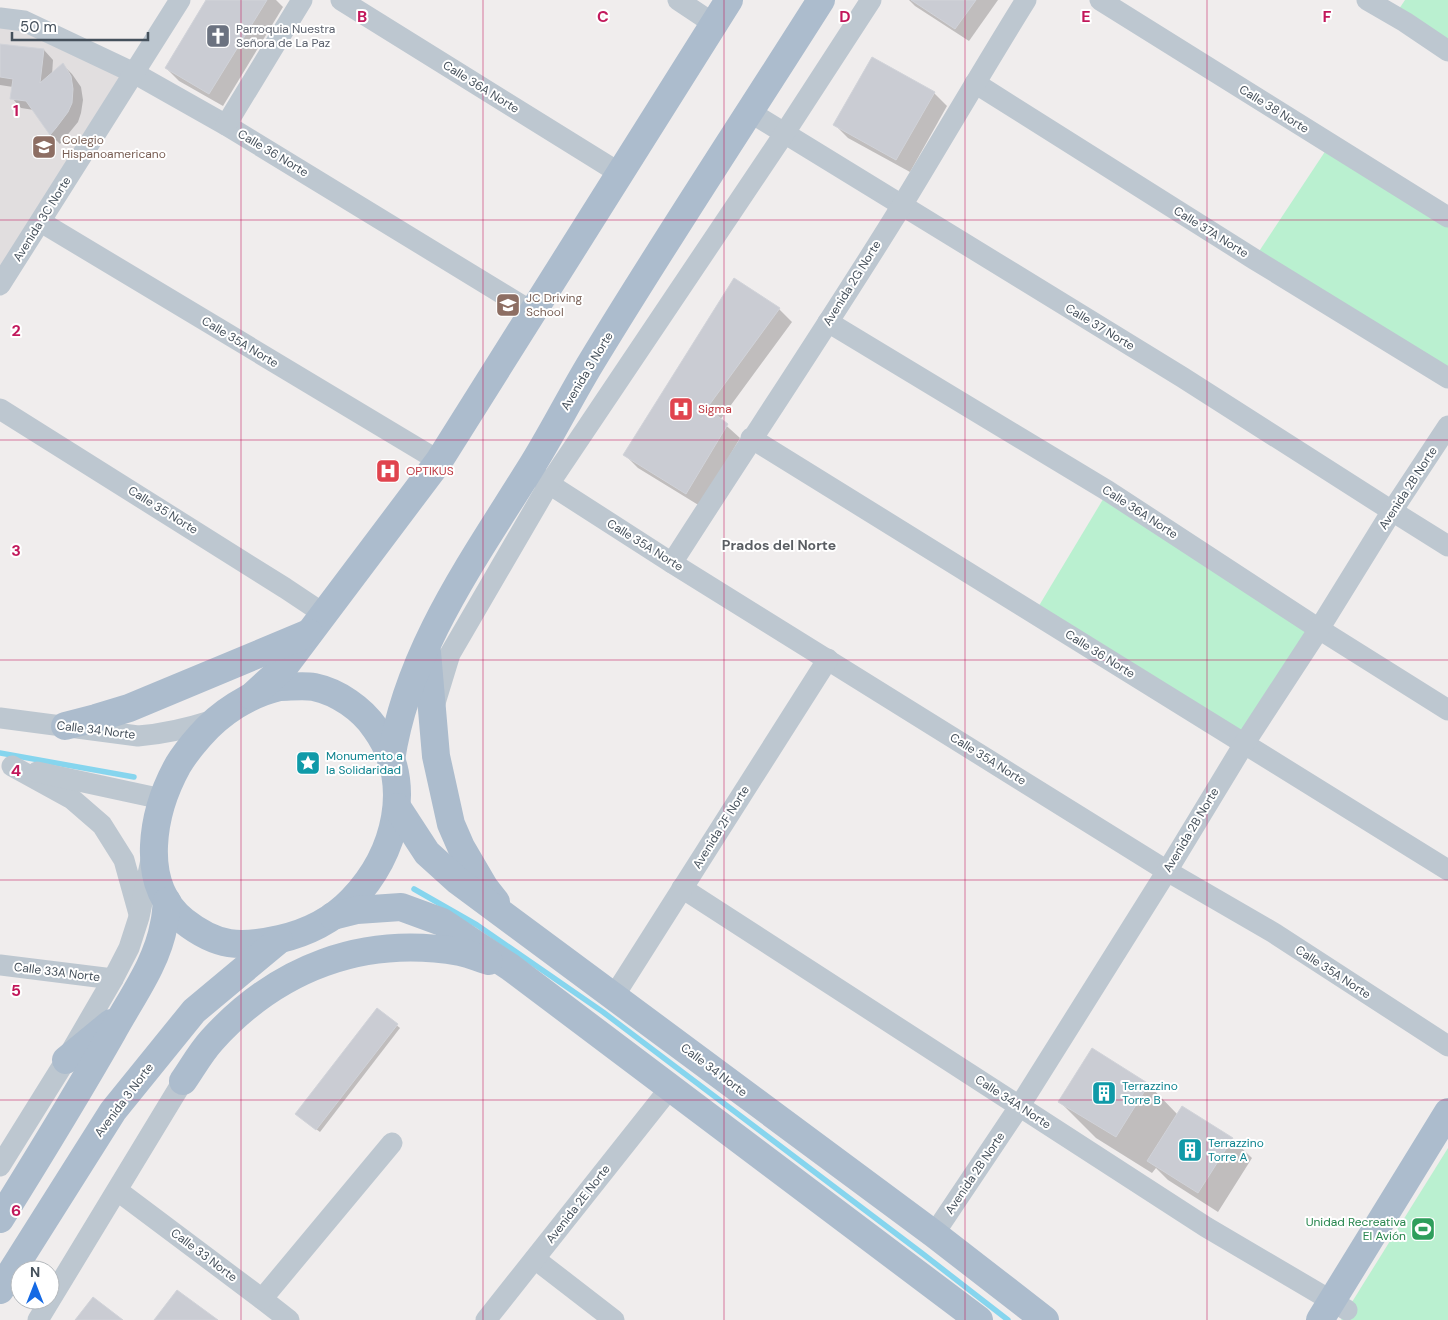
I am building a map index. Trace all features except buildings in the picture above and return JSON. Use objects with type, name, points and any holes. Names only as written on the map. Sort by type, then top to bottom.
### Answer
[{"type":"main road","points":[[252,696],[279,687],[314,688],[343,698],[368,717],[382,737],[391,760],[396,780],[397,807],[391,835],[384,854],[371,877],[351,901],[314,927],[290,937],[263,943],[241,945],[215,940],[196,931],[180,917],[167,901],[157,880],[153,853],[155,827],[162,799],[179,764],[200,736],[219,718],[252,696],[284,667],[439,461],[534,313],[729,0]]},
{"type":"main road","name":"Avenida 3 Norte","points":[[391,760],[395,736],[404,705],[427,644],[452,595],[502,512],[539,477],[591,363],[821,0]]},
{"type":"main road","points":[[65,726],[129,708],[317,623]]},
{"type":"main road","points":[[427,644],[436,756],[451,824],[461,847],[485,888],[515,924]]},
{"type":"main road","name":"Calle 34 Norte","points":[[397,807],[427,853],[458,881],[934,1234],[1046,1320]]},
{"type":"main road","points":[[0,1219],[78,1094],[144,978],[164,925],[167,901]]},
{"type":"main road","points":[[332,916],[358,910],[401,907],[442,922],[510,967],[979,1320]]},
{"type":"main road","name":"Avenida 3 Norte","points":[[0,1290],[113,1111],[194,1011],[281,938]]},
{"type":"main road","points":[[183,1081],[211,1041],[249,1004],[292,976],[324,962],[393,948],[427,948],[462,953],[510,967]]},
{"type":"main road","points":[[183,1081],[194,1011]]},
{"type":"main road","points":[[66,1060],[123,1012]]},
{"type":"main road","points":[[1335,1312],[1448,1112]]},
{"type":"main road","points":[[1335,1312],[1448,1148]]},
{"type":"street","name":"Avenida 3C Norte","points":[[0,285],[180,0]]},
{"type":"street","points":[[226,125],[302,0]]},
{"type":"street","name":"Calle 36A Norte","points":[[341,0],[621,174]]},
{"type":"street","points":[[678,0],[714,24]]},
{"type":"street","name":"Avenida 3 Norte","points":[[433,711],[450,654],[539,477],[784,134],[871,0]]},
{"type":"street","name":"Avenida 2G Norte","points":[[672,562],[828,322],[1026,0]]},
{"type":"street","name":"Calle 38 Norte","points":[[1100,0],[1448,217]]},
{"type":"street","points":[[1367,0],[1390,6],[1405,22],[1448,51]]},
{"type":"street","name":"Calle 36 Norte","points":[[0,18],[24,21],[134,73],[226,125],[534,313]]},
{"type":"street","name":"Calle 37A Norte","points":[[975,83],[1246,254],[1448,378]]},
{"type":"street","name":"Calle 37 Norte","points":[[750,112],[1182,377],[1448,546]]},
{"type":"street","name":"Calle 35A Norte","points":[[41,222],[439,461]]},
{"type":"street","name":"Calle 36A Norte","points":[[828,322],[1108,491],[1319,629],[1448,710]]},
{"type":"street","name":"Calle 35 Norte","points":[[0,408],[286,588],[317,623]]},
{"type":"street","name":"Avenida 2B Norte","points":[[934,1234],[1019,1107],[1244,744],[1448,426]]},
{"type":"street","name":"Calle 36 Norte","points":[[751,438],[1448,870]]},
{"type":"street","name":"Calle 35A Norte","points":[[539,477],[1167,871],[1274,933],[1448,1046]]},
{"type":"street","name":"Avenida 2F Norte","points":[[614,996],[828,658]]},
{"type":"street","name":"Calle 34 Norte","points":[[0,718],[138,736],[160,735],[188,729],[219,718]]},
{"type":"street","points":[[6,765],[162,799]]},
{"type":"street","points":[[6,765],[72,798],[102,825],[124,860],[139,917]]},
{"type":"street","points":[[1,1161],[66,1060],[129,948],[139,917],[153,853]]},
{"type":"street","name":"Calle 34A Norte","points":[[682,888],[1335,1312]]},
{"type":"street","name":"Calle 33A Norte","points":[[0,966],[113,979]]},
{"type":"street","points":[[38,1320],[183,1081]]},
{"type":"street","name":"Avenida 2E Norte","points":[[486,1320],[670,1088]]},
{"type":"street","points":[[262,1298],[392,1144]]},
{"type":"street","name":"Calle 33 Norte","points":[[118,1191],[289,1320]]},
{"type":"street","points":[[535,1259],[614,1320]]},
{"type":"shaded area","name":"Colegio Hispanoamericano","points":[[0,18],[134,73],[0,285]]},
{"type":"green space","points":[[1405,0],[1448,0],[1448,45],[1397,12]]},
{"type":"green space","points":[[1330,144],[1448,217],[1448,378],[1254,259]]},
{"type":"green space","points":[[1108,491],[1319,629],[1244,744],[1034,614]]},
{"type":"green space","name":"Unidad Recreativa El Avión","points":[[1448,1148],[1448,1320],[1341,1320],[1347,1310]]},
{"type":"waterway","points":[[0,753],[134,777]]},
{"type":"waterway","points":[[414,889],[477,925],[603,1012],[1008,1320]]},
{"type":"place","name":"Parroquia Nuestra Señora de La Paz","points":[[218,36]]},
{"type":"place","name":"Colegio Hispanoamericano","points":[[44,147]]},
{"type":"place","name":"JC Driving School","points":[[508,305]]},
{"type":"place","name":"Sigma","points":[[681,409]]},
{"type":"place","name":"OPTIKUS","points":[[388,471]]},
{"type":"place","name":"Monumento a la Solidaridad","points":[[308,763]]},
{"type":"place","name":"Terrazzino Torre B","points":[[1104,1093]]},
{"type":"place","name":"Terrazzino Torre A","points":[[1190,1150]]},
{"type":"place","name":"Unidad Recreativa El Avión","points":[[1423,1229]]},
{"type":"district","name":"Prados del Norte","points":[[779,545]]}]
